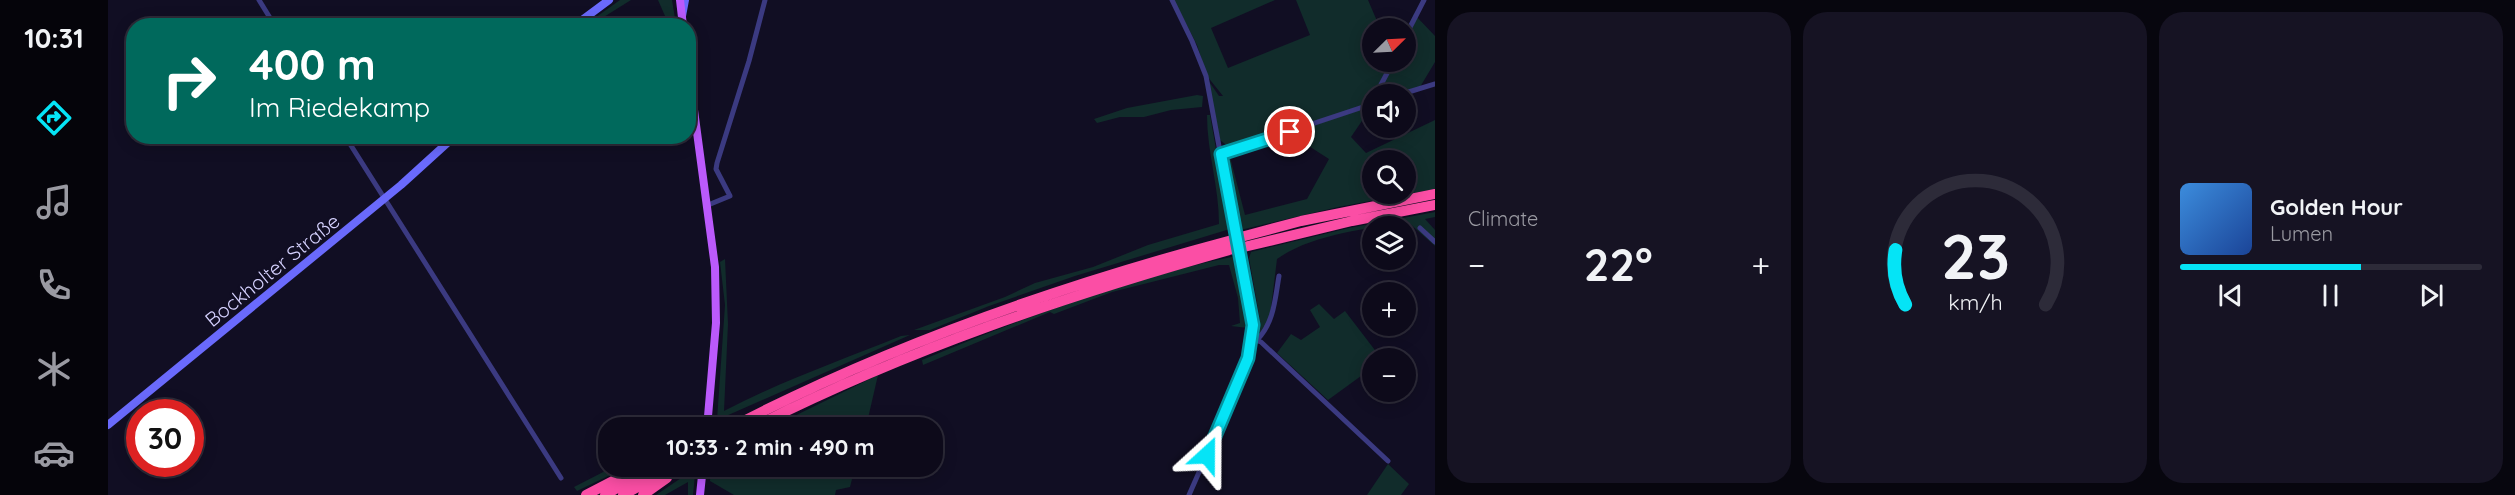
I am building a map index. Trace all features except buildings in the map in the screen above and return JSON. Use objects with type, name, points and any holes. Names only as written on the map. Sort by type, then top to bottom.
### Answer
[{"type":"highway","points":[[775,417],[890,363],[1092,289],[1301,221],[1435,194]]},
{"type":"highway","points":[[751,417],[784,400],[958,326],[1089,280],[1238,243],[1435,205]]},
{"type":"highway","points":[[586,495],[621,477]]},
{"type":"highway","points":[[605,495],[637,477]]},
{"type":"highway","points":[[623,495],[657,477]]},
{"type":"highway","points":[[643,495],[667,477]]},
{"type":"main road","points":[[680,0],[682,18]]},
{"type":"main road","points":[[696,121],[715,267],[716,323],[708,417]]},
{"type":"main road","points":[[699,495],[701,477]]},
{"type":"street","points":[[259,0],[270,18]]},
{"type":"street","points":[[585,18],[609,0]]},
{"type":"street","points":[[683,18],[686,0]]},
{"type":"street","points":[[708,205],[730,196],[716,169],[717,163],[749,62],[765,0]]},
{"type":"street","points":[[1172,0],[1206,76],[1252,313],[1254,340],[1241,377],[1189,495]]},
{"type":"street","points":[[1415,18],[1424,0]]},
{"type":"street","points":[[1416,90],[1435,84]]},
{"type":"street","points":[[1221,154],[1362,107]]},
{"type":"street","points":[[350,144],[561,478]]},
{"type":"street","name":"Bockholter Straße","points":[[108,425],[385,198],[446,144]]},
{"type":"street","points":[[1420,228],[1435,242]]},
{"type":"street","points":[[1254,340],[1267,328],[1273,313],[1279,276]]},
{"type":"street","points":[[1254,340],[1388,461]]},
{"type":"green space","points":[[620,0],[631,0],[602,18],[595,18]]},
{"type":"green space","points":[[658,0],[672,0],[675,18],[666,18]]},
{"type":"green space","points":[[1174,0],[1275,0],[1211,28],[1228,68],[1310,35],[1296,0],[1368,0],[1376,18],[1362,18],[1362,72],[1416,72],[1416,18],[1412,18],[1414,14],[1435,36],[1435,62],[1420,87],[1416,88],[1416,84],[1362,84],[1362,106],[1230,148],[1220,140],[1208,80],[1219,96],[1223,96],[1207,76],[1197,45]]},
{"type":"green space","points":[[1197,95],[1203,96],[1202,107],[1171,110],[1144,117],[1120,117],[1097,123],[1094,119],[1127,108]]},
{"type":"green space","points":[[1362,109],[1362,121],[1351,137],[1363,150],[1362,203],[1236,231],[1222,155]],"holes":[[[1293,136],[1329,159],[1307,199],[1245,215],[1230,157]]]},
{"type":"green space","points":[[1207,115],[1210,115],[1230,229],[1075,276],[989,306],[930,330],[914,330],[1005,297],[1035,283],[1093,267],[1148,245],[1219,224]]},
{"type":"green space","points":[[1435,120],[1435,189],[1416,193],[1416,150],[1372,150],[1397,138],[1416,138],[1416,129]]},
{"type":"green space","points":[[1435,212],[1435,217],[1425,219],[1435,230],[1435,246],[1416,229],[1416,216],[1414,216]]},
{"type":"green space","points":[[1362,226],[1362,229],[1323,238],[1277,259],[1270,316],[1261,334],[1254,335],[1260,320],[1249,258],[1251,252]]},
{"type":"green space","points":[[1236,256],[1248,311],[1248,328],[1231,326],[1240,323],[1238,298],[1229,265],[1219,265],[1112,292],[1054,314],[1050,312],[923,365],[922,360],[1077,300],[1156,276]]},
{"type":"green space","points":[[725,259],[728,324],[724,411],[812,371],[901,336],[910,335],[724,417],[717,417],[725,305],[720,262]]},
{"type":"green space","points":[[1319,304],[1334,319],[1345,311],[1373,348],[1362,348],[1362,375],[1328,400],[1277,353],[1291,334],[1301,340],[1320,327],[1310,310]]},
{"type":"green space","points":[[878,375],[868,417],[792,417]]},
{"type":"green space","points":[[1388,464],[1409,484],[1401,495],[1367,495]]},
{"type":"green space","points":[[598,475],[598,477],[606,477],[577,491],[574,487]]},
{"type":"green space","points":[[683,477],[695,477],[693,495],[688,495],[688,482],[665,495],[656,495]]},
{"type":"green space","points":[[710,477],[852,477],[850,487],[836,490],[835,495],[734,495],[710,481]]},
{"type":"route","points":[[1207,455],[1248,358],[1253,325],[1250,299],[1221,154],[1290,132]]}]
